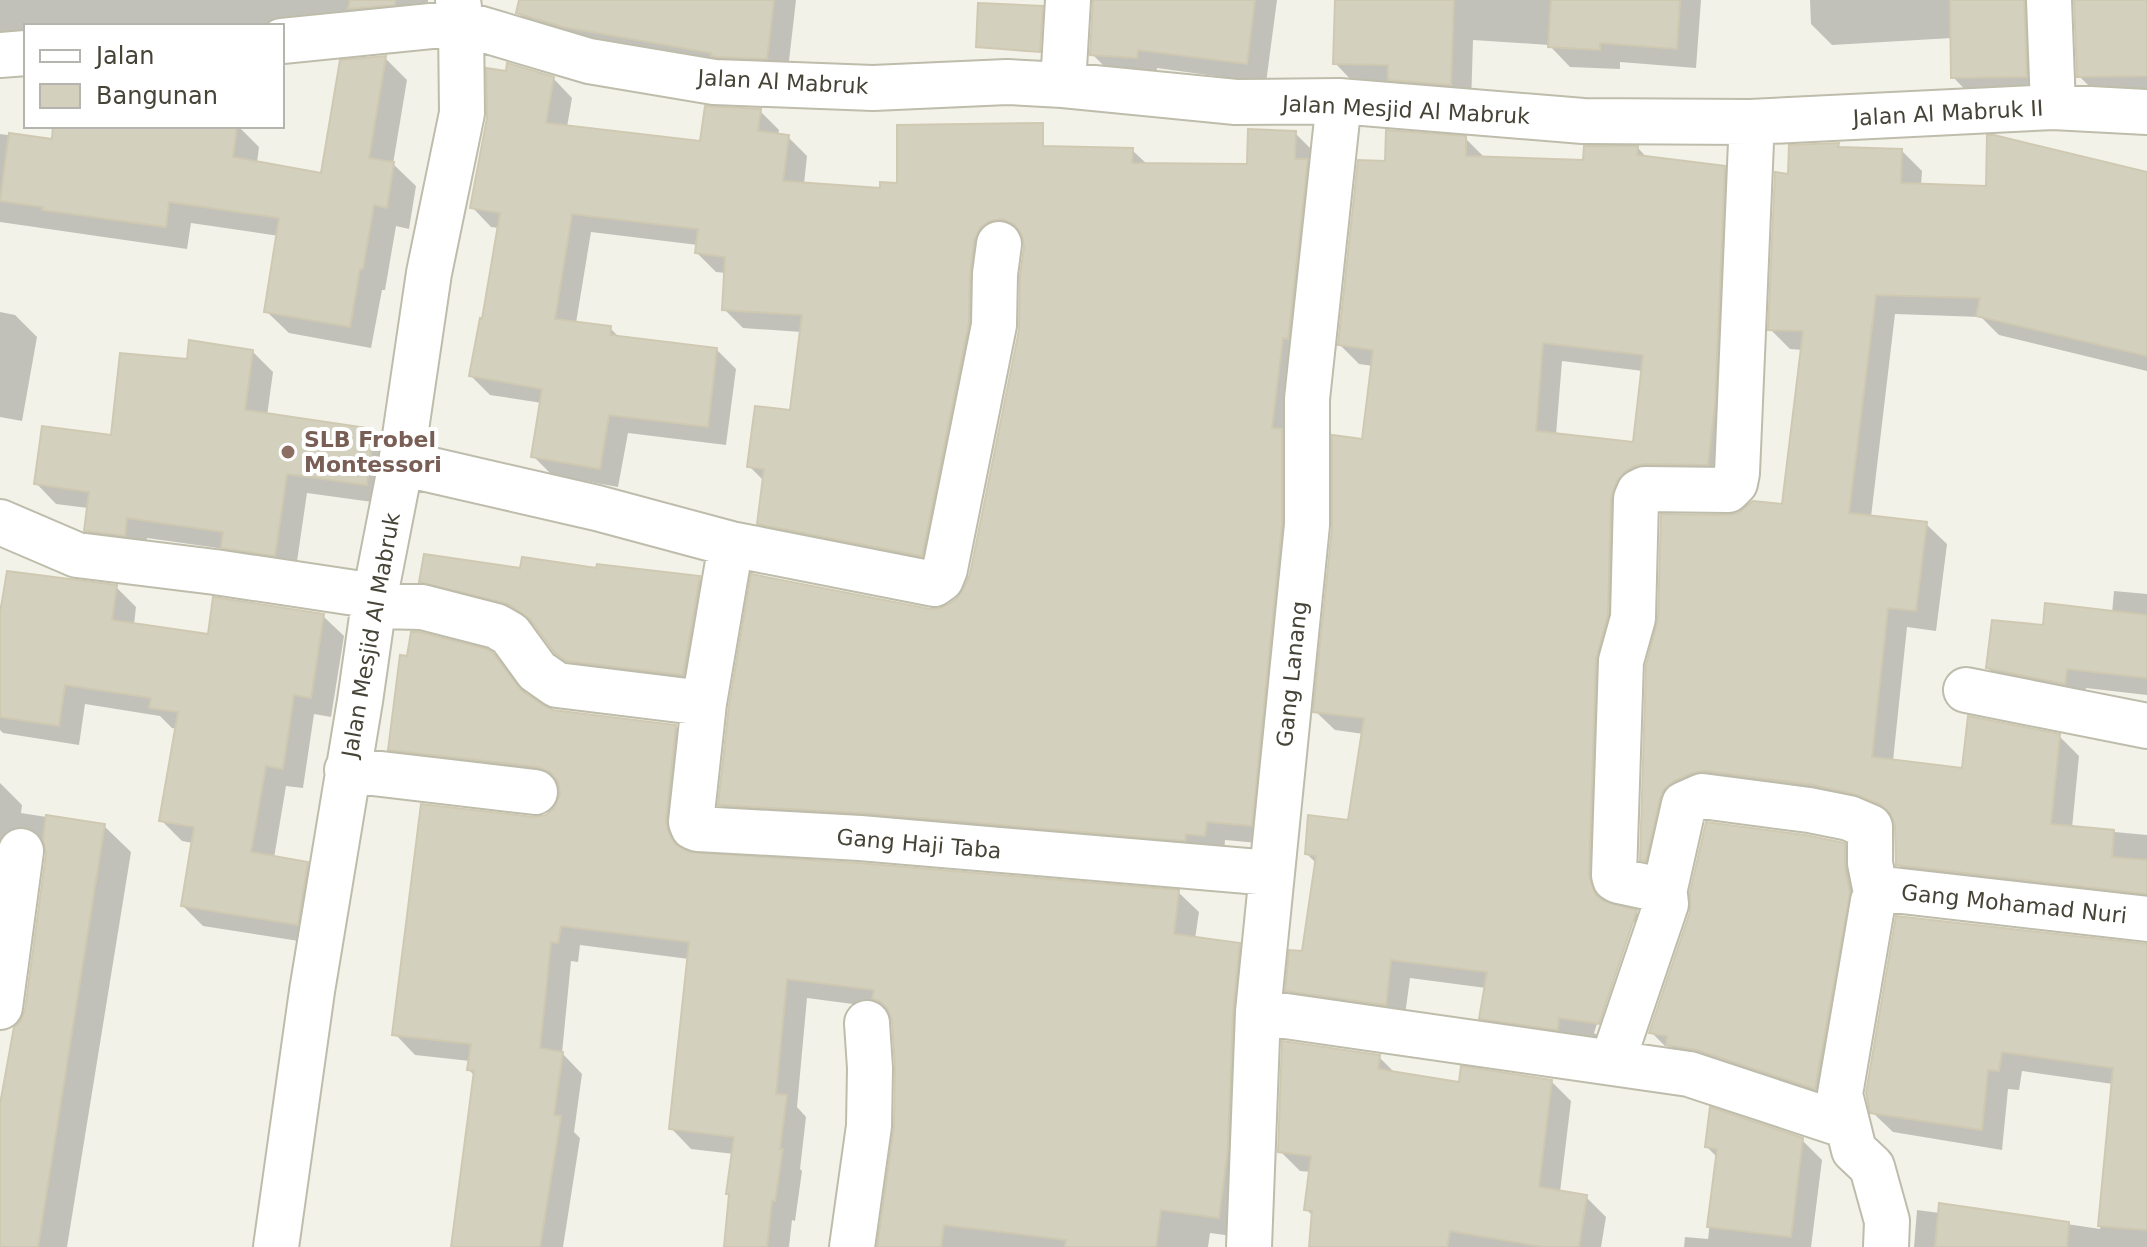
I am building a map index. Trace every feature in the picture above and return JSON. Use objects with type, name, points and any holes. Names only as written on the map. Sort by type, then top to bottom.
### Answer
[{"type":"street","points":[[1063,85],[1068,0]]},
{"type":"street","points":[[2049,0],[2053,107]]},
{"type":"street","points":[[284,41],[459,12]]},
{"type":"street","name":"Jalan Al Mabruk","points":[[459,12],[589,61],[714,82],[873,88],[1007,82],[1063,85]]},
{"type":"street","name":"Jalan Mesjid Al Mabruk","points":[[276,1247],[347,770],[401,463],[429,273],[462,113],[459,12]]},
{"type":"street","points":[[0,55],[24,53]]},
{"type":"street","name":"Jalan Mesjid Al Mabruk","points":[[1063,85],[1236,102],[1339,101],[1583,121],[1750,122]]},
{"type":"street","name":"Gang Lanang","points":[[1249,1247],[1258,1012],[1307,525],[1307,399],[1339,101]]},
{"type":"street","name":"Jalan Al Mabruk II","points":[[1750,122],[2053,107],[2147,112]]},
{"type":"street","points":[[1664,893],[1615,879],[1614,875],[1621,661],[1633,618],[1636,499],[1639,492],[1645,489],[1728,490],[1735,483],[1750,122]]},
{"type":"street","points":[[401,463],[597,508],[731,544],[934,584],[941,579],[945,569],[994,325],[999,244]]},
{"type":"street","points":[[0,522],[77,555],[215,572],[422,607],[496,626],[510,634],[537,671],[557,685],[704,703]]},
{"type":"street","name":"Gang Haji Taba","points":[[731,544],[704,703],[691,822],[693,827],[1271,873]]},
{"type":"street","points":[[1966,690],[2147,726]]},
{"type":"street","points":[[347,770],[535,792]]},
{"type":"street","points":[[1612,1063],[1666,904],[1664,893],[1684,804],[1702,796],[1809,810],[1849,818],[1870,827],[1870,863],[1877,898]]},
{"type":"street","points":[[0,1007],[21,851]]},
{"type":"street","name":"Gang Mohamad Nuri","points":[[1886,1247],[1887,1221],[1872,1167],[1854,1150],[1840,1094],[1873,901],[1881,893],[1893,890],[2147,919]]},
{"type":"street","points":[[1258,1012],[1689,1074],[1847,1126]]},
{"type":"street","points":[[852,1247],[869,1126],[867,1023]]},
{"type":"building","points":[[350,0],[395,0],[395,5],[348,9]]},
{"type":"building","points":[[519,0],[774,0],[767,59],[717,57],[711,56],[711,53],[563,27],[516,13]]},
{"type":"building","points":[[1093,0],[1255,0],[1247,64],[1138,50],[1137,58],[1090,55]]},
{"type":"building","points":[[1335,0],[1454,0],[1451,85],[1388,80],[1388,65],[1333,64]]},
{"type":"building","points":[[1551,0],[1680,0],[1677,49],[1600,43],[1600,50],[1548,47]]},
{"type":"building","points":[[1950,0],[2024,0],[2027,77],[1951,78]]},
{"type":"building","points":[[2074,0],[2147,0],[2147,76],[2077,77]]},
{"type":"building","points":[[978,3],[1043,6],[1040,52],[976,47]]},
{"type":"building","points":[[386,56],[369,158],[394,162],[387,208],[374,205],[350,327],[264,312],[279,218],[169,202],[166,227],[0,201],[9,133],[52,139],[53,128],[237,128],[233,157],[321,173],[340,60]]},
{"type":"building","points":[[507,63],[554,77],[546,123],[700,141],[705,106],[761,109],[758,131],[789,135],[783,181],[880,188],[880,182],[897,183],[897,125],[1043,123],[1043,146],[1133,148],[1132,163],[1247,164],[1248,129],[1296,131],[1295,159],[1308,159],[1288,339],[1283,338],[1272,428],[1282,429],[1282,524],[1252,826],[1207,822],[1205,836],[1186,834],[1185,841],[862,813],[718,805],[729,706],[751,574],[930,609],[949,604],[964,588],[970,574],[1019,330],[1022,235],[1014,224],[1002,219],[990,221],[980,228],[974,240],[969,322],[922,556],[757,524],[764,469],[747,467],[755,406],[790,410],[802,315],[722,310],[725,257],[695,253],[698,229],[572,214],[555,319],[611,326],[610,335],[717,348],[708,427],[609,415],[600,469],[531,457],[542,389],[469,376],[500,213],[470,208],[487,118],[486,68],[506,71]]},
{"type":"building","points":[[1386,130],[1466,136],[1466,156],[1583,160],[1584,146],[1638,146],[1637,155],[1725,166],[1715,405],[1708,465],[1634,466],[1617,481],[1611,498],[1608,614],[1596,660],[1589,875],[1595,894],[1603,901],[1637,910],[1599,1024],[1559,1018],[1558,1030],[1479,1019],[1487,972],[1391,960],[1386,1005],[1285,991],[1289,950],[1302,951],[1316,856],[1305,854],[1308,815],[1348,820],[1364,718],[1313,712],[1332,528],[1332,435],[1362,439],[1373,350],[1338,345],[1358,160],[1385,161]],"holes":[[[1543,343],[1643,355],[1633,442],[1536,431]]]},
{"type":"building","points":[[1987,135],[2147,172],[2147,356],[1976,316],[1980,298],[1876,295],[1849,513],[1927,522],[1916,611],[1888,608],[1872,757],[1962,768],[1968,716],[2060,734],[2051,824],[2114,830],[2112,857],[2147,860],[2147,894],[1896,865],[1895,826],[1890,813],[1880,804],[1854,794],[1814,785],[1705,771],[1692,773],[1664,789],[1646,861],[1640,860],[1646,665],[1658,619],[1661,514],[1728,515],[1738,513],[1753,501],[1782,504],[1803,331],[1768,330],[1775,172],[1788,174],[1789,145],[1839,143],[1838,147],[1902,149],[1901,183],[1986,186]]},
{"type":"building","points":[[189,340],[253,350],[245,410],[374,429],[367,485],[287,474],[275,556],[221,548],[223,532],[127,518],[125,536],[84,531],[89,492],[34,484],[42,426],[111,435],[120,353],[187,359]]},
{"type":"building","points":[[424,554],[520,568],[522,557],[596,568],[597,564],[700,576],[683,675],[566,661],[555,653],[530,619],[508,604],[419,582]]},
{"type":"building","points":[[7,571],[117,585],[112,620],[208,634],[213,597],[324,614],[311,698],[294,695],[283,769],[266,766],[251,852],[308,862],[298,925],[181,906],[194,827],[159,821],[178,712],[149,708],[151,698],[65,685],[59,726],[0,717],[0,613]]},
{"type":"building","points":[[2045,603],[2147,615],[2147,678],[2067,669],[2065,684],[1986,668],[1992,620],[2043,625]]},
{"type":"building","points":[[411,632],[487,649],[522,691],[553,710],[676,725],[666,820],[675,844],[689,852],[1179,890],[1174,934],[1240,943],[1233,1011],[1228,1148],[1219,1218],[1161,1210],[1156,1247],[1065,1247],[1066,1240],[944,1225],[941,1247],[877,1247],[894,1126],[892,1021],[887,1008],[872,999],[874,990],[787,979],[776,1094],[787,1095],[780,1149],[783,1149],[775,1201],[772,1201],[767,1247],[724,1247],[729,1194],[726,1194],[734,1137],[669,1129],[689,942],[561,926],[558,943],[551,942],[540,1048],[563,1052],[554,1115],[561,1116],[540,1247],[451,1247],[474,1071],[467,1070],[471,1044],[392,1035],[421,804],[533,817],[546,815],[554,808],[560,794],[558,781],[550,772],[538,767],[388,750],[400,655],[407,656]]},
{"type":"building","points":[[46,815],[105,824],[38,1247],[0,1247],[0,1104],[14,1027],[25,1010],[46,854],[43,839]]},
{"type":"building","points":[[1706,822],[1845,843],[1845,868],[1850,893],[1815,1089],[1697,1050],[1666,1045],[1667,1036],[1649,1033],[1690,912],[1690,892]]},
{"type":"building","points":[[1896,916],[2147,944],[2147,1230],[2098,1226],[2113,1068],[2002,1052],[1999,1071],[1988,1070],[1982,1130],[1870,1113],[1866,1093]]},
{"type":"building","points":[[1282,1041],[1380,1055],[1378,1069],[1459,1082],[1461,1066],[1552,1080],[1539,1187],[1587,1195],[1579,1247],[1543,1247],[1450,1231],[1447,1247],[1309,1247],[1312,1211],[1304,1210],[1311,1156],[1278,1152]]},
{"type":"building","points":[[1710,1107],[1803,1138],[1791,1237],[1707,1227],[1717,1149],[1705,1147]]},
{"type":"building","points":[[1939,1203],[2069,1222],[2067,1247],[1935,1247]]},
{"type":"place","name":"SLB Frobel Montessori","points":[[288,452]]}]
